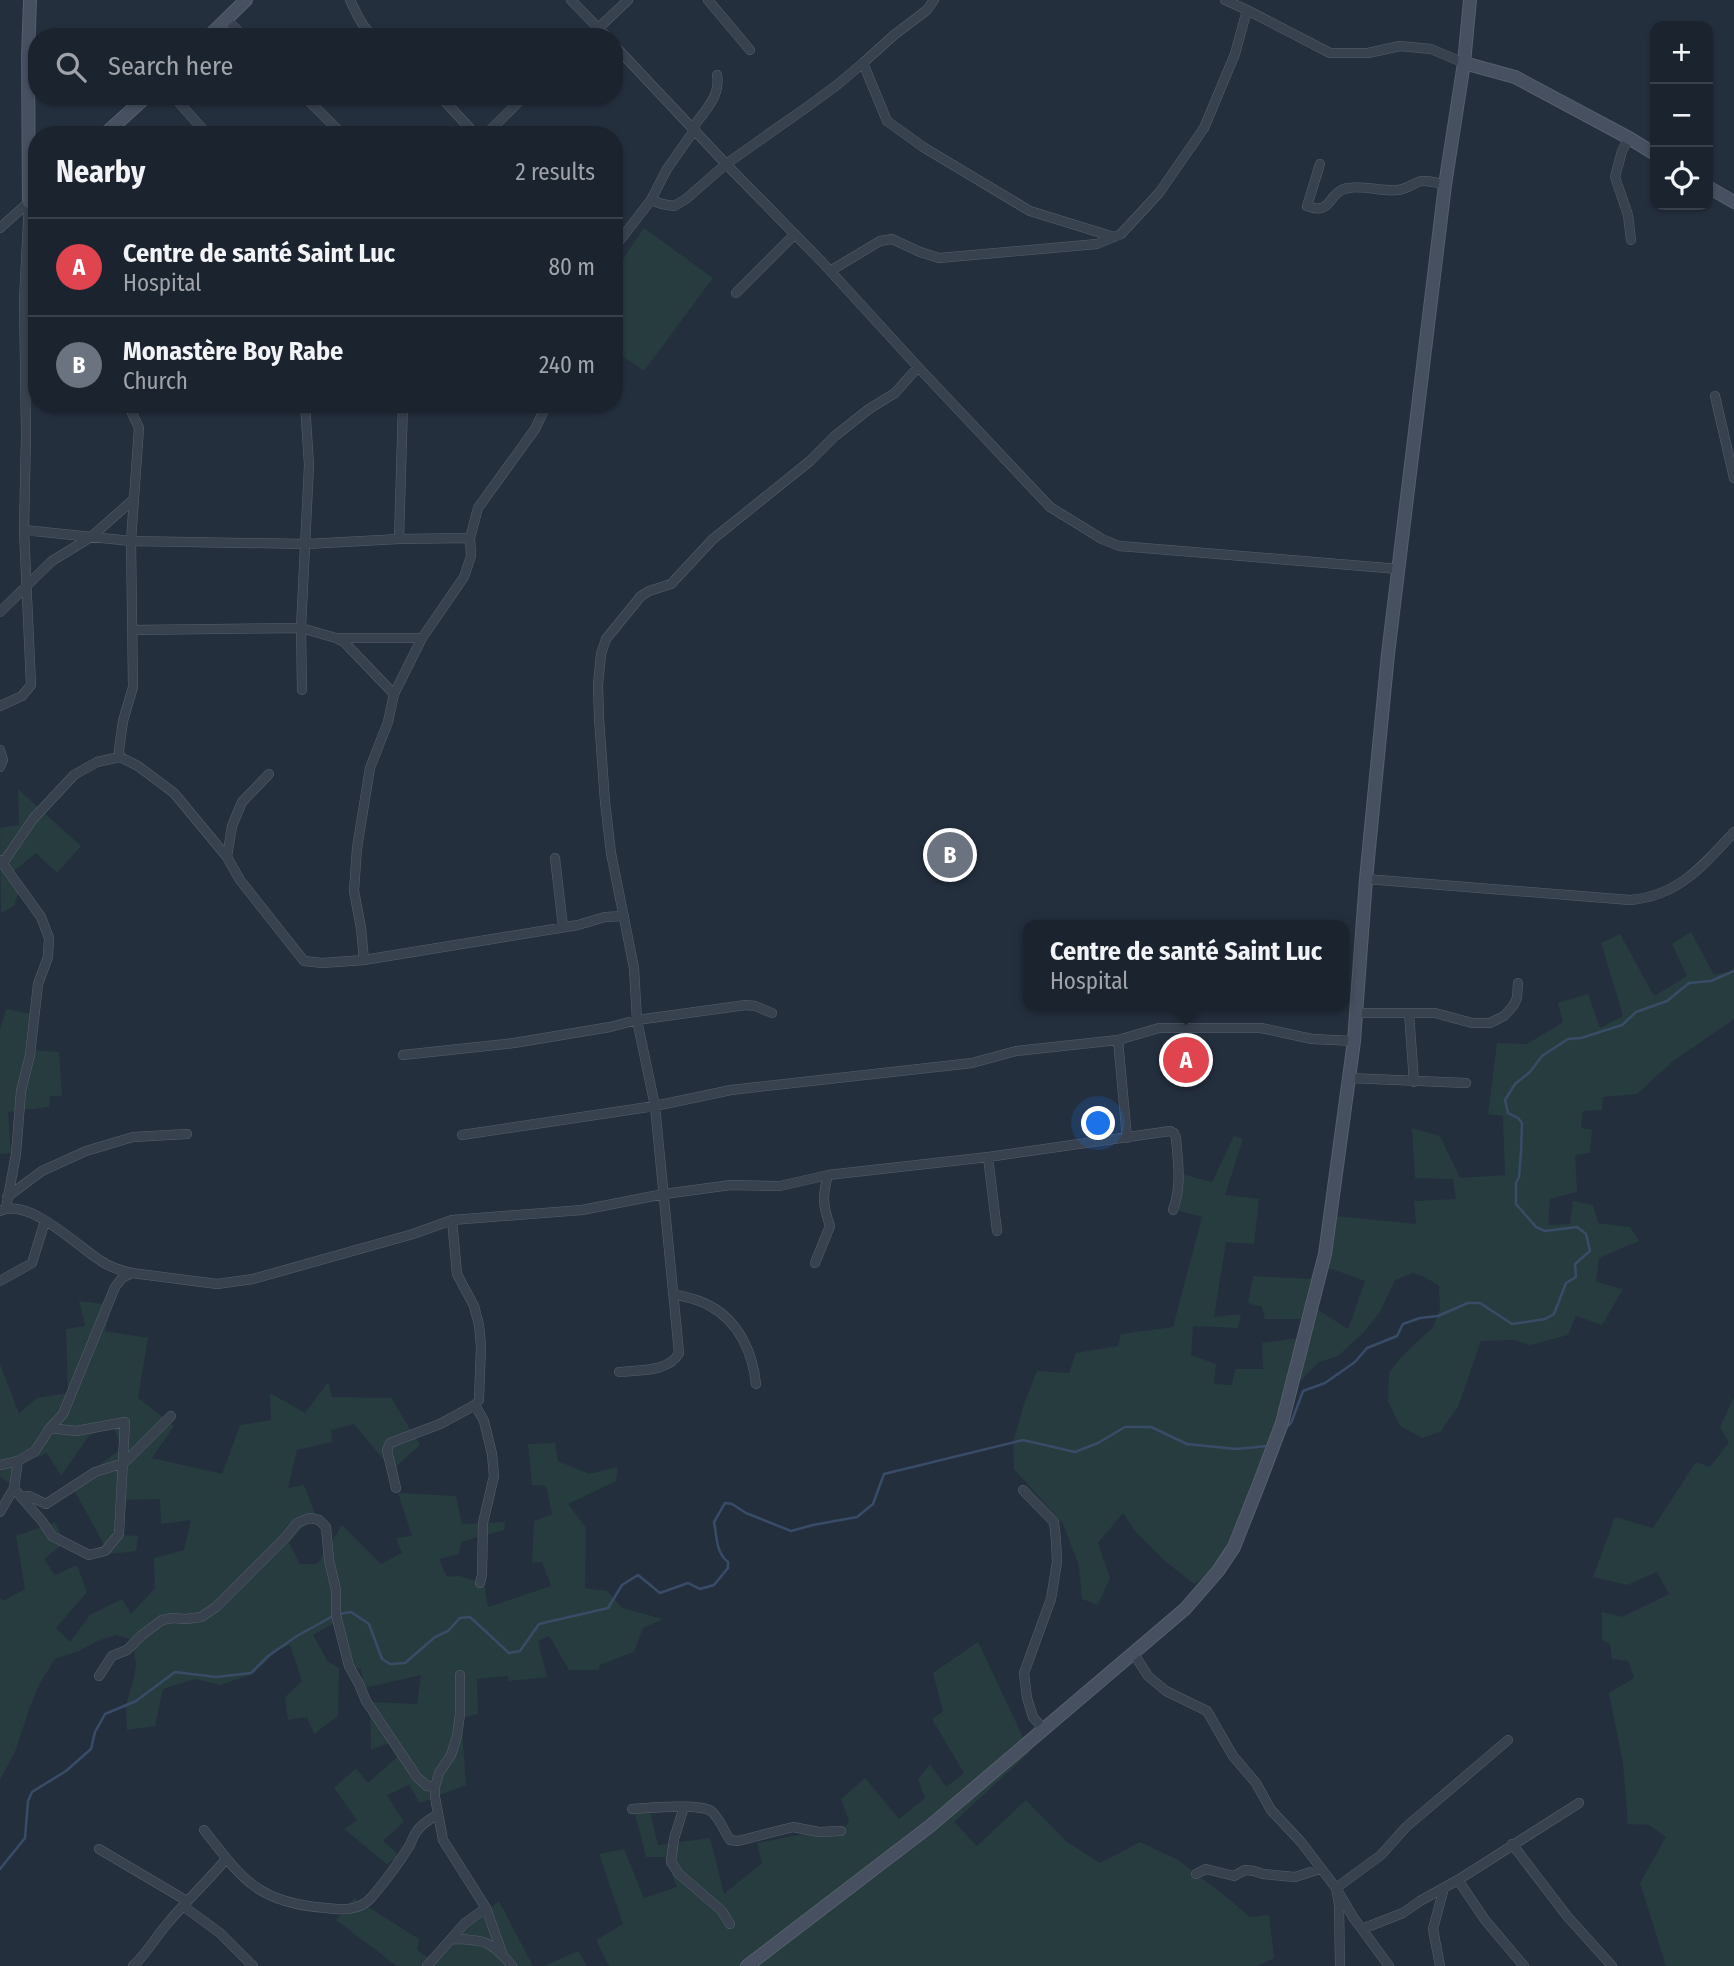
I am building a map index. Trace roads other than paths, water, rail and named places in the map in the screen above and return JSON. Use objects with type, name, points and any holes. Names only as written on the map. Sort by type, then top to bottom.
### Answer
[{"type":"main road","points":[[29,28],[30,0]]},
{"type":"main road","points":[[217,28],[246,0]]},
{"type":"main road","points":[[747,1966],[930,1826],[1185,1609],[1218,1571],[1234,1547],[1282,1423],[1325,1254],[1354,1041],[1366,879],[1388,654],[1470,0]]},
{"type":"main road","points":[[1464,63],[1515,77],[1650,151]]},
{"type":"main road","points":[[30,105],[30,126]]},
{"type":"main road","points":[[114,126],[137,105]]},
{"type":"main road","points":[[1713,190],[1734,202]]},
{"type":"street","points":[[350,0],[365,28]]},
{"type":"street","points":[[571,0],[598,28],[628,0]]},
{"type":"street","points":[[708,0],[750,50]]},
{"type":"street","points":[[651,200],[674,206],[686,199],[726,164],[807,107],[863,63],[927,10],[934,0]]},
{"type":"street","points":[[1225,0],[1330,53],[1368,53],[1400,46],[1431,49],[1464,63]]},
{"type":"street","points":[[830,271],[880,241],[892,239],[939,258],[1097,244],[1121,234],[1159,193],[1204,128],[1235,54],[1247,10]]},
{"type":"street","points":[[226,19],[235,28]]},
{"type":"street","points":[[623,54],[1050,507],[1077,525],[1102,539],[1132,548],[1399,569]]},
{"type":"street","points":[[863,63],[887,121],[923,147],[1030,211],[1115,237]]},
{"type":"street","points":[[623,236],[651,200],[667,169],[715,97],[717,75]]},
{"type":"street","points":[[181,105],[200,126]]},
{"type":"street","points":[[313,105],[334,126]]},
{"type":"street","points":[[448,105],[468,126]]},
{"type":"street","points":[[494,126],[517,105]]},
{"type":"street","points":[[1629,138],[1622,151],[1615,177],[1628,215],[1631,240]]},
{"type":"street","points":[[1320,164],[1307,206],[1318,209],[1324,208],[1339,191],[1348,188],[1395,191],[1422,180],[1445,185]]},
{"type":"street","points":[[0,228],[28,203]]},
{"type":"street","points":[[736,292],[794,234]]},
{"type":"street","points":[[0,706],[22,696],[31,685],[24,530],[24,300],[28,255]]},
{"type":"street","points":[[24,300],[28,306]]},
{"type":"street","points":[[619,1372],[668,1366],[679,1353],[655,1106],[637,1020],[634,968],[611,853],[598,718],[601,654],[606,639],[641,596],[671,584],[713,539],[810,461],[835,436],[869,409],[895,393],[918,367]]},
{"type":"street","points":[[1715,396],[1734,478]]},
{"type":"street","points":[[120,757],[123,721],[133,687],[131,541],[139,428],[132,413]]},
{"type":"street","points":[[302,690],[301,628],[309,465],[306,413]]},
{"type":"street","points":[[399,539],[403,413]]},
{"type":"street","points":[[364,960],[354,891],[357,848],[370,768],[394,694],[422,638],[464,577],[471,556],[470,538],[478,509],[535,429],[543,413]]},
{"type":"street","points":[[0,612],[52,561],[91,537],[134,499]]},
{"type":"street","points":[[24,530],[131,541],[307,544],[470,538]]},
{"type":"street","points":[[132,630],[301,628],[344,642],[394,694]]},
{"type":"street","points":[[336,638],[422,638]]},
{"type":"street","points":[[0,750],[3,760],[0,767]]},
{"type":"street","points":[[624,916],[605,917],[563,927],[364,960],[322,963],[304,961],[240,880],[227,857],[174,793],[120,757],[97,762],[74,775],[33,819],[1,862],[41,917],[49,938],[48,957],[38,984],[30,1055],[21,1091],[16,1154],[3,1209],[31,1213],[76,1241],[101,1261],[132,1273],[217,1284],[253,1279],[413,1234],[452,1220],[582,1210],[664,1194],[732,1185],[780,1186],[828,1175],[988,1157],[1170,1131],[1176,1138],[1179,1183],[1173,1209]]},
{"type":"street","points":[[227,857],[232,826],[242,802],[269,774]]},
{"type":"street","points":[[1366,879],[1630,900],[1646,899],[1683,883],[1734,832]]},
{"type":"street","points":[[555,858],[563,927]]},
{"type":"street","points":[[1356,1013],[1442,1014],[1472,1023],[1490,1023],[1504,1016],[1513,1006],[1517,998],[1518,984]]},
{"type":"street","points":[[403,1055],[514,1043],[637,1020],[747,1005],[772,1013]]},
{"type":"street","points":[[1409,1013],[1413,1082]]},
{"type":"street","points":[[462,1135],[655,1106],[730,1090],[972,1063],[1016,1051],[1118,1040],[1159,1028],[1261,1028],[1312,1039],[1354,1041]]},
{"type":"street","points":[[1118,1040],[1127,1138]]},
{"type":"street","points":[[1349,1078],[1466,1083]]},
{"type":"street","points":[[7,1197],[43,1171],[86,1151],[132,1137],[187,1134]]},
{"type":"street","points":[[988,1157],[998,1231]]},
{"type":"street","points":[[815,1263],[830,1226],[824,1207],[828,1175]]},
{"type":"street","points":[[396,1488],[387,1450],[390,1443],[440,1423],[475,1405],[479,1400],[479,1325],[474,1306],[457,1274],[452,1220]]},
{"type":"street","points":[[0,1281],[32,1263],[45,1221]]},
{"type":"street","points":[[0,1465],[18,1461],[35,1451],[63,1414],[115,1287],[122,1278],[132,1273]]},
{"type":"street","points":[[673,1294],[711,1306],[725,1317],[747,1348],[756,1384]]},
{"type":"street","points":[[475,1405],[484,1421],[495,1476],[483,1523],[480,1583]]},
{"type":"street","points":[[21,1497],[29,1496],[46,1504],[95,1472],[124,1462],[171,1416]]},
{"type":"street","points":[[14,1488],[52,1536],[89,1555],[105,1551],[119,1534],[125,1422],[76,1431],[50,1428]]},
{"type":"street","points":[[0,1512],[14,1488],[18,1461]]},
{"type":"street","points":[[1023,1490],[1054,1522],[1056,1540],[1057,1562],[1051,1599],[1024,1673],[1033,1717],[1044,1730]]},
{"type":"street","points":[[99,1676],[112,1656],[127,1650],[162,1620],[201,1617],[216,1607],[298,1523],[310,1518],[319,1520],[326,1527],[329,1560],[336,1590],[336,1615],[349,1666],[366,1701],[417,1777],[427,1786],[435,1787]]},
{"type":"street","points":[[1134,1654],[1148,1676],[1166,1691],[1207,1711],[1233,1756],[1256,1783],[1271,1810],[1301,1842],[1336,1888],[1389,1966]]},
{"type":"street","points":[[460,1675],[457,1736],[451,1755],[439,1773],[435,1797],[443,1840],[486,1908],[502,1953]]},
{"type":"street","points":[[1336,1888],[1381,1855],[1406,1827],[1508,1740]]},
{"type":"street","points":[[1362,1929],[1403,1913],[1579,1803]]},
{"type":"street","points":[[684,1807],[674,1839],[671,1863],[679,1874],[721,1910],[730,1924]]},
{"type":"street","points":[[632,1809],[708,1809],[730,1840],[738,1841],[793,1827],[820,1832],[841,1831]]},
{"type":"street","points":[[204,1829],[226,1859],[262,1893],[282,1902],[340,1910],[358,1908],[370,1899],[409,1846],[417,1830],[438,1814]]},
{"type":"street","points":[[1512,1844],[1567,1916],[1612,1966]]},
{"type":"street","points":[[99,1849],[185,1904],[220,1933],[253,1966]]},
{"type":"street","points":[[133,1966],[226,1859]]},
{"type":"street","points":[[1196,1874],[1206,1869],[1234,1876],[1245,1870],[1295,1877],[1320,1869]]},
{"type":"street","points":[[1458,1880],[1485,1920],[1524,1966]]},
{"type":"street","points":[[1336,1888],[1339,1905],[1340,1966]]},
{"type":"street","points":[[1440,1966],[1433,1928],[1444,1888]]},
{"type":"street","points":[[427,1966],[465,1923],[486,1908]]},
{"type":"street","points":[[451,1939],[487,1942],[502,1953],[512,1966]]},
{"type":"waterway","points":[[1288,1426],[1303,1391],[1325,1383],[1355,1362],[1367,1348],[1397,1336],[1403,1324],[1438,1316],[1468,1303],[1480,1303],[1512,1324],[1545,1319],[1554,1314],[1566,1283],[1576,1277],[1575,1264],[1590,1251],[1586,1234],[1577,1227],[1545,1231],[1536,1227],[1516,1204],[1522,1123],[1508,1113],[1505,1100],[1515,1084],[1530,1072],[1542,1056],[1568,1039],[1581,1038],[1622,1025],[1636,1012],[1667,1001],[1689,983],[1711,981],[1734,971]]},
{"type":"waterway","points":[[339,1614],[351,1612],[369,1624],[382,1659],[390,1664],[405,1663],[435,1637],[448,1631],[460,1618],[470,1617],[509,1653],[520,1651],[539,1624],[608,1608],[622,1585],[638,1575],[660,1593],[688,1583],[700,1589],[714,1585],[728,1568],[728,1562],[719,1549],[714,1522],[725,1503],[791,1531],[857,1517],[873,1504],[884,1474],[1023,1440],[1075,1452],[1098,1443],[1125,1427],[1151,1427],[1187,1444],[1236,1449],[1267,1446]]},
{"type":"waterway","points":[[0,1869],[25,1838],[28,1801],[32,1792],[66,1771],[91,1749],[95,1732],[105,1714],[136,1701],[175,1672],[216,1677],[251,1673],[268,1656],[333,1616]]},
{"type":"place","name":"Monastère Boy Rabe","points":[[950,855]]},
{"type":"place","name":"Centre de santé Saint Luc","points":[[1186,1060]]}]
